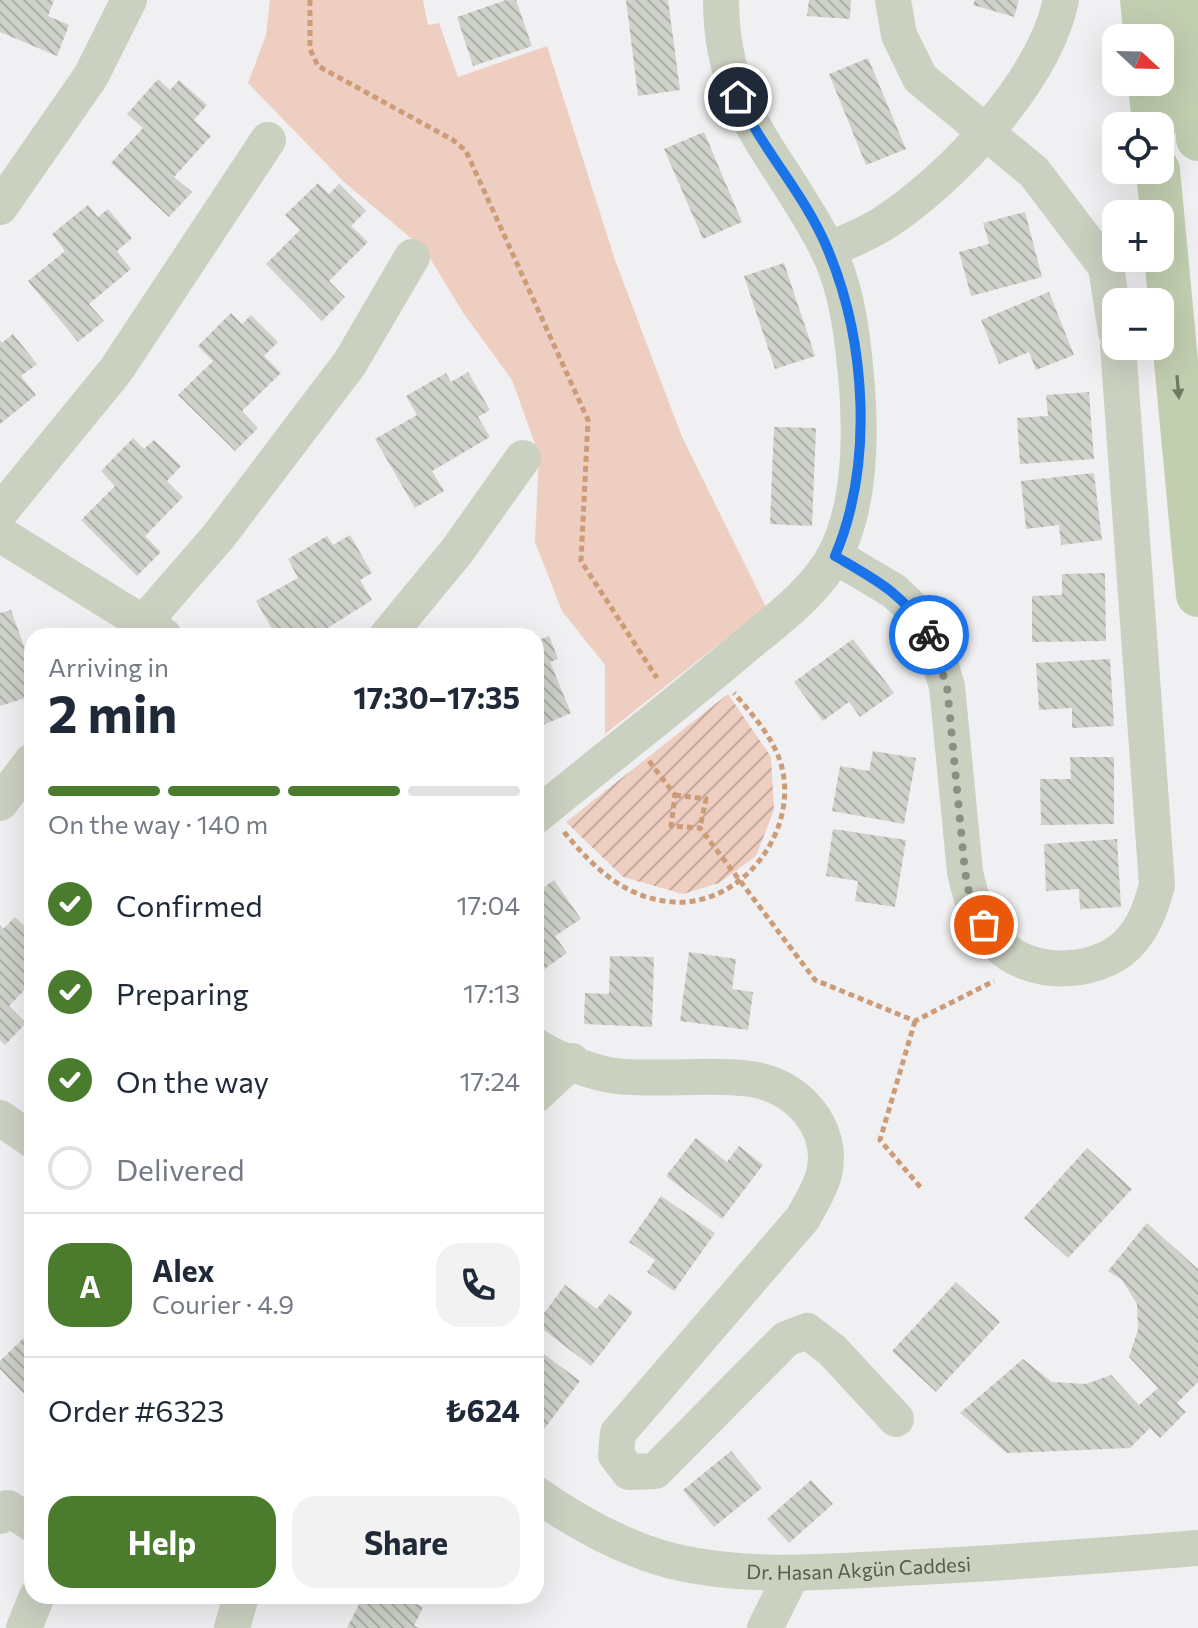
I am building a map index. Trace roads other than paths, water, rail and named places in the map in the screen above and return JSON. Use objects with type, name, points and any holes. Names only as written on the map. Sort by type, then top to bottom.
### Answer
[{"type":"main road","points":[[1142,0],[1145,24]]},
{"type":"main road","points":[[1186,0],[1198,139]]},
{"type":"main road","points":[[1159,184],[1198,595]]},
{"type":"street","points":[[0,207],[91,76],[129,0]]},
{"type":"street","points":[[544,810],[796,602],[835,556],[853,499],[859,411],[853,331],[828,250],[800,196],[756,135],[738,97],[726,66],[721,0]]},
{"type":"street","points":[[893,0],[899,35],[920,78],[1034,172],[1106,267],[1109,288]]},
{"type":"street","points":[[828,250],[883,224],[927,191],[986,135],[1028,77],[1061,0]]},
{"type":"street","points":[[0,512],[116,370],[219,219],[268,140]]},
{"type":"street","points":[[150,628],[350,363],[412,257]]},
{"type":"street","points":[[835,556],[894,591],[915,611],[932,639],[947,686],[957,805],[971,902],[998,945],[1017,958],[1065,970],[1107,958],[1127,945],[1147,919],[1157,885],[1119,360]]},
{"type":"street","points":[[394,628],[457,551],[523,458]]},
{"type":"street","points":[[0,534],[141,628]]},
{"type":"street","points":[[0,803],[24,772]]},
{"type":"street","points":[[544,1049],[613,1076],[755,1079],[782,1090],[809,1108],[827,1153],[824,1177],[803,1218],[618,1433],[616,1455],[629,1472],[655,1471],[786,1339],[807,1331],[832,1350],[896,1419]]},
{"type":"street","points":[[544,1087],[572,1061]]},
{"type":"street","points":[[0,1118],[24,1134]]},
{"type":"street","name":"Dr. Hasan Akgün Caddesi","points":[[544,1500],[563,1513],[669,1560],[717,1570],[792,1574],[1198,1548]]},
{"type":"street","points":[[0,1516],[8,1508],[24,1519]]},
{"type":"street","points":[[765,1628],[792,1574]]},
{"type":"street","points":[[24,1628],[34,1604]]},
{"type":"street","points":[[232,1628],[239,1604]]}]
